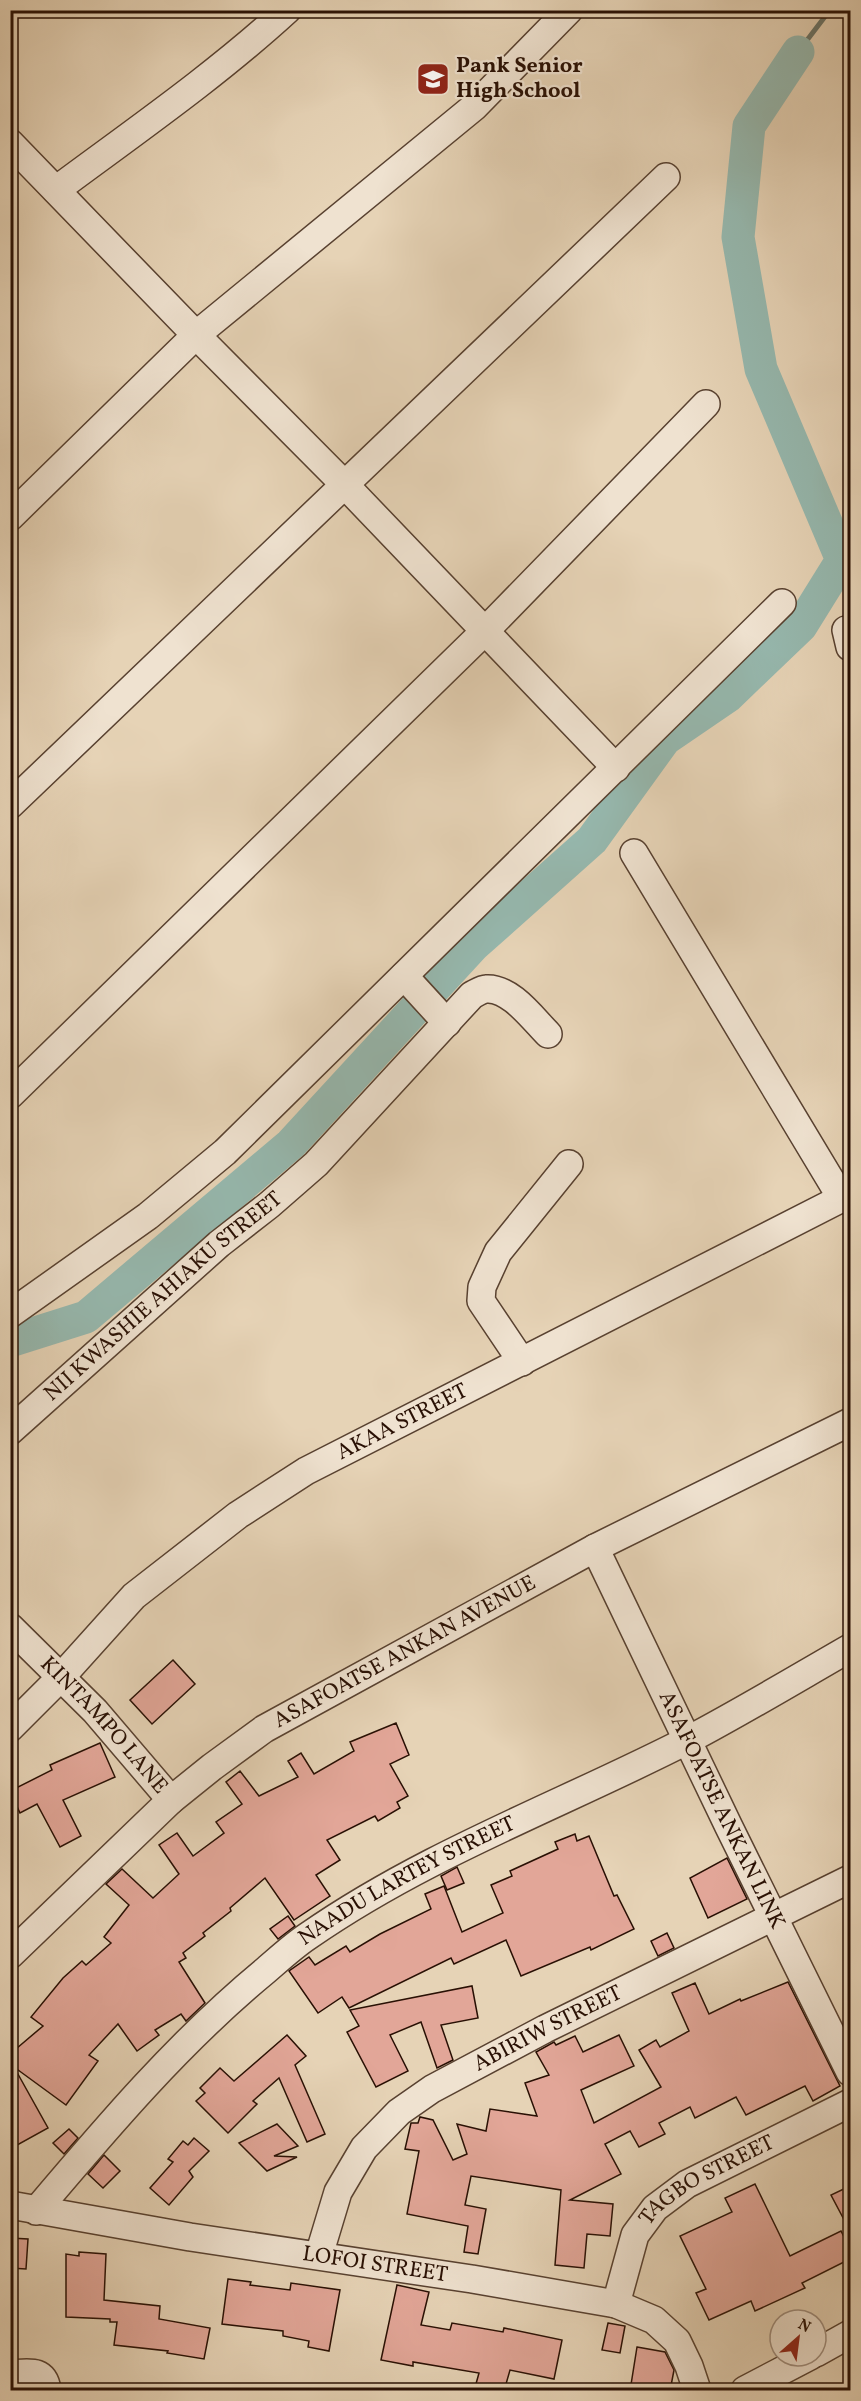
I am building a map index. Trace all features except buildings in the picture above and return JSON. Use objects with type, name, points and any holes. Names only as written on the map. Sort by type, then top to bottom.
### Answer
[{"type":"street","points":[[56,190],[204,78],[287,10]]},
{"type":"street","points":[[10,517],[195,335],[474,106],[569,10]]},
{"type":"street","points":[[10,143],[195,335],[486,630],[616,768]]},
{"type":"street","points":[[10,805],[346,486],[666,177]]},
{"type":"street","points":[[10,1095],[486,630],[706,404]]},
{"type":"street","points":[[10,1314],[148,1216],[225,1152],[409,981],[616,768],[782,603]]},
{"type":"street","points":[[634,853],[846,1197]]},
{"type":"street","points":[[409,981],[441,1016]]},
{"type":"street","name":"NII KWASHIE AHIAKU STREET","points":[[10,1431],[219,1244],[269,1206],[316,1164],[441,1016],[485,989],[501,991],[548,1034]]},
{"type":"street","points":[[522,1362],[481,1301],[482,1287],[498,1252],[569,1164]]},
{"type":"street","name":"AKAA STREET","points":[[10,1728],[62,1676],[134,1596],[237,1515],[306,1470],[846,1197]]},
{"type":"street","name":"ASAFOATSE ANKAN AVENUE","points":[[10,1955],[171,1800],[264,1729],[595,1548],[850,1422]]},
{"type":"street","name":"ASAFOATSE ANKAN LINK","points":[[595,1548],[850,2072]]},
{"type":"street","name":"KINTAMPO LANE","points":[[10,1628],[62,1676],[95,1711],[171,1800]]},
{"type":"street","name":"NAADU LARTEY STREET","points":[[23,2208],[100,2135],[195,2033],[238,1992],[306,1937],[366,1898],[440,1856],[688,1740],[850,1648]]},
{"type":"street","name":"ABIRIW STREET","points":[[318,2255],[338,2192],[364,2148],[399,2112],[432,2089],[545,2029],[850,1879]]},
{"type":"street","name":"TAGBO STREET","points":[[616,2304],[635,2235],[655,2208],[687,2184],[850,2103]]},
{"type":"street","name":"LOFOI STREET","points":[[23,2208],[616,2304],[654,2320],[677,2341],[689,2366],[697,2391]]},
{"type":"street","points":[[828,2346],[850,2334]]},
{"type":"street","points":[[745,2391],[788,2368]]},
{"type":"street","points":[[10,2374],[42,2376],[46,2380],[47,2391]]},
{"type":"waterway","points":[[798,52],[830,10]]},
{"type":"waterway","points":[[10,1341],[86,1317],[291,1144],[473,946],[592,840],[665,739],[728,696],[801,626],[842,560],[761,369],[738,237],[749,126],[798,52]]},
{"type":"place","name":"Pank Senior High School","points":[[433,79]]}]
